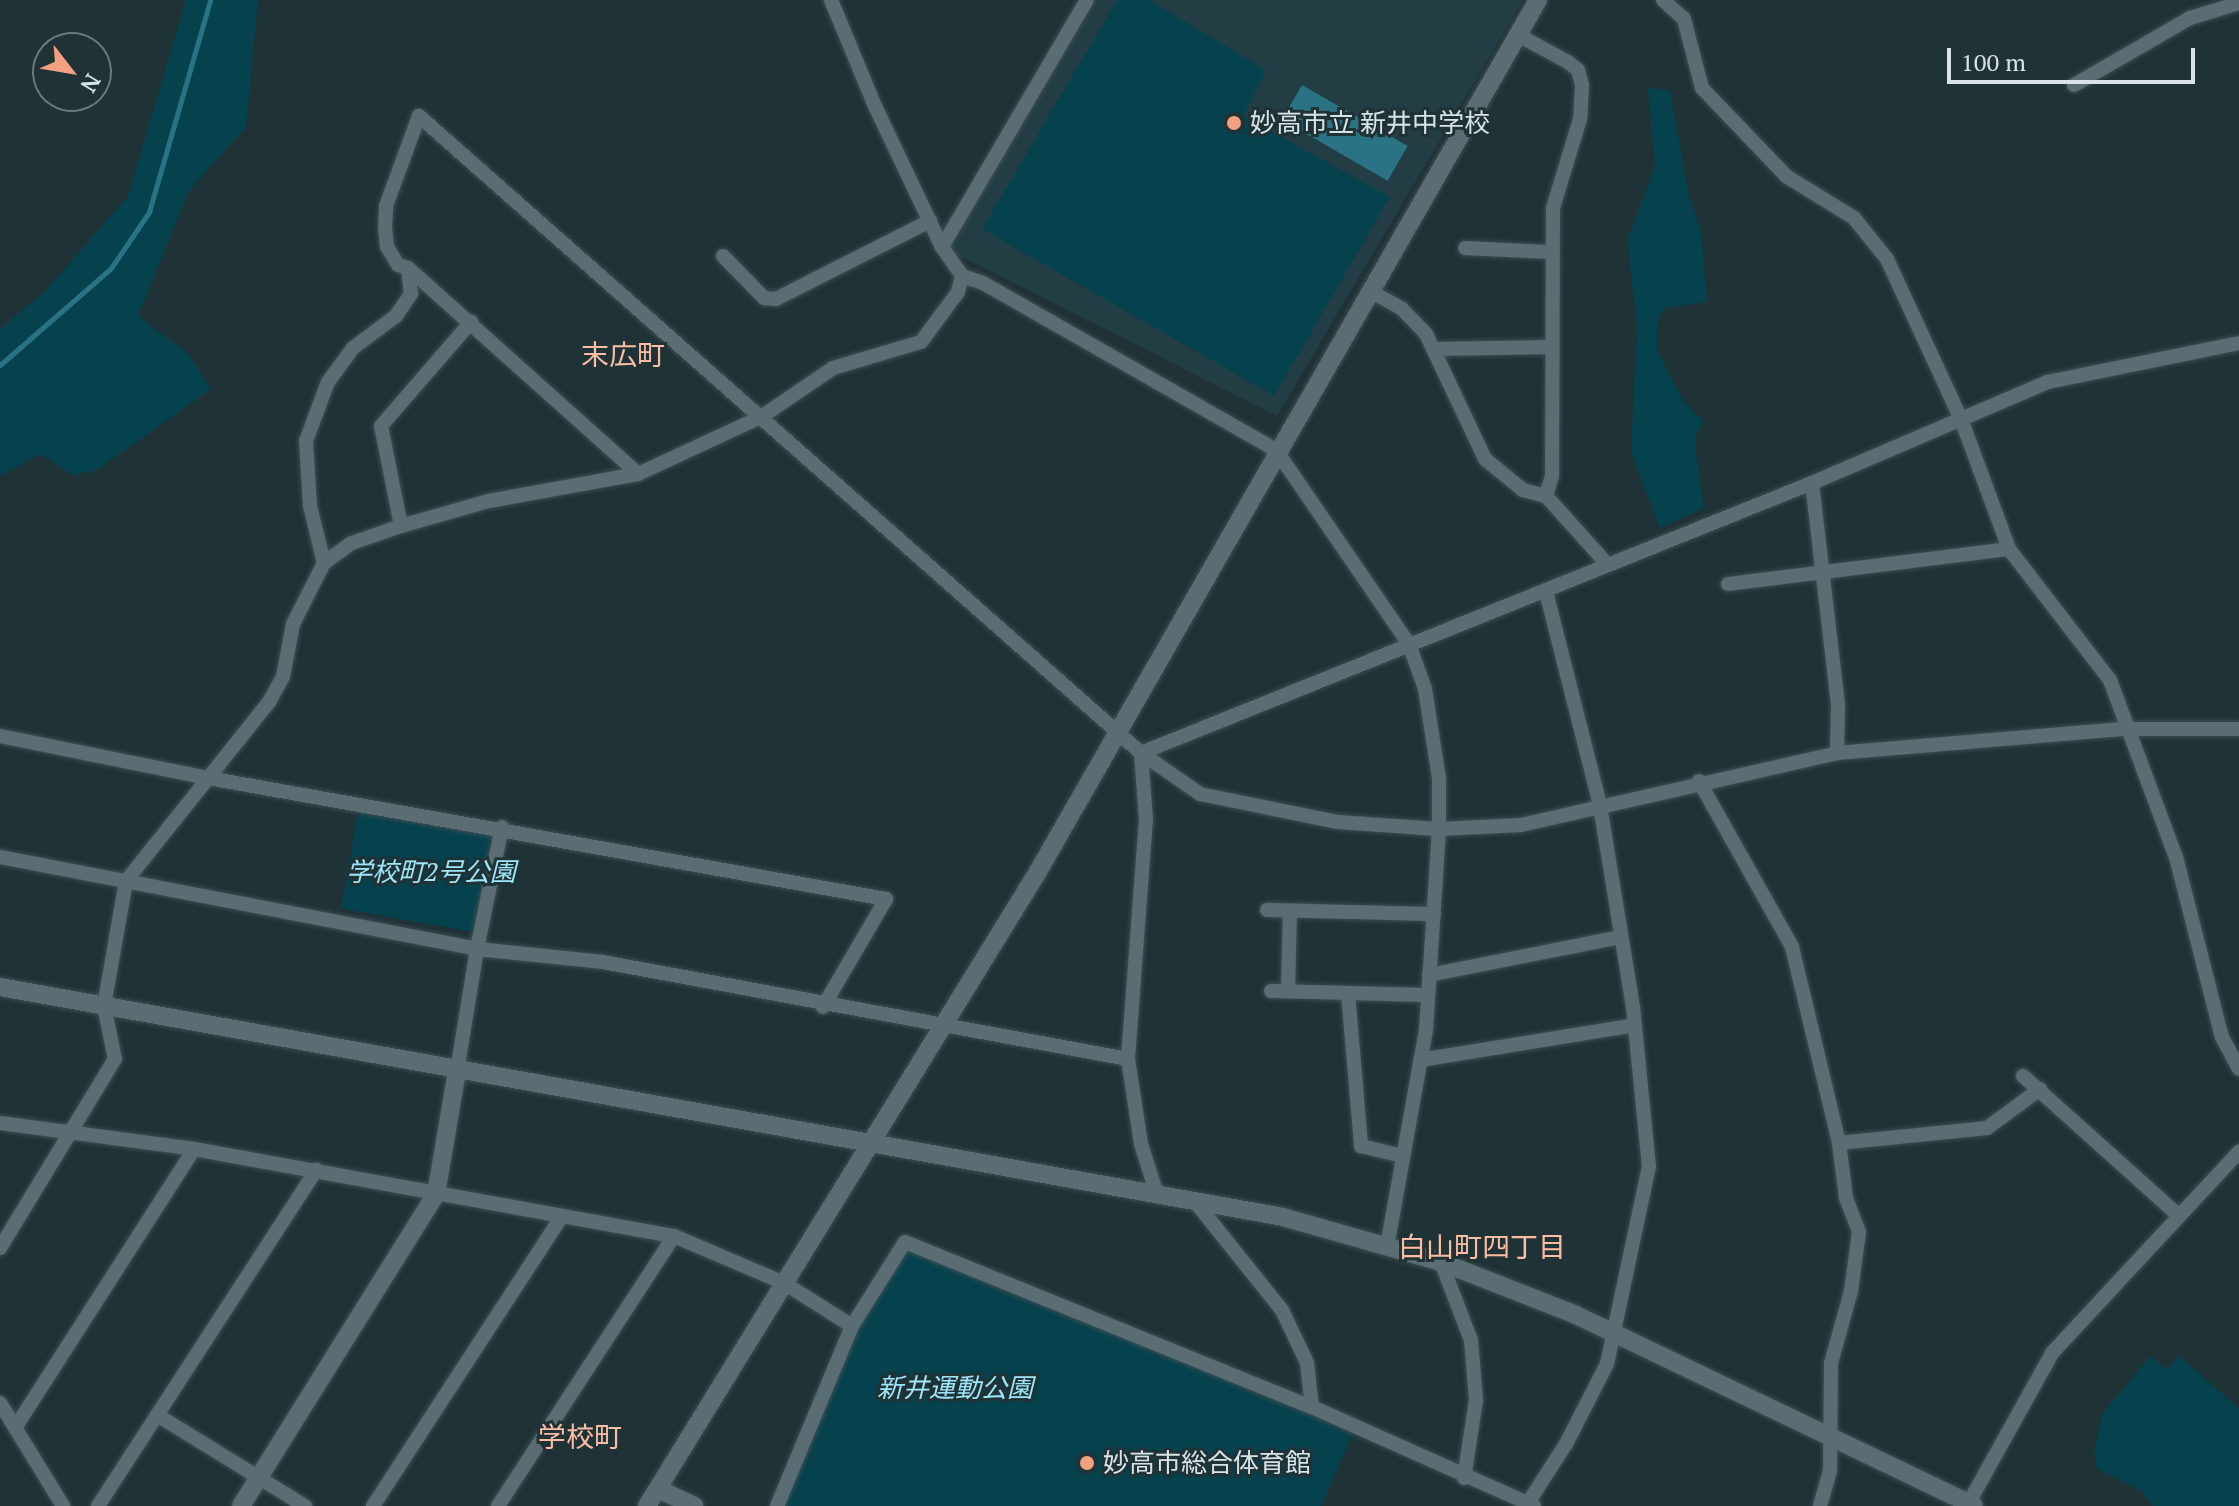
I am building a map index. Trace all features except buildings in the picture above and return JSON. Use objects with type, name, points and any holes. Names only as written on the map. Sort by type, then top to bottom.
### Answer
[{"type":"street","points":[[831,0],[942,247],[962,276],[983,283],[1276,450],[1409,644],[1425,689],[1439,778],[1439,829],[1428,995],[1420,1060],[1387,1246]]},
{"type":"street","points":[[942,247],[1087,0]]},
{"type":"street","points":[[647,1506],[875,1141],[1121,730],[1276,450],[1538,0]]},
{"type":"street","points":[[1663,0],[1684,19],[1702,88],[1786,176],[1854,218],[1887,259],[1961,419],[2009,549],[2110,680],[2125,729],[2176,857],[2222,1037],[2239,1069]]},
{"type":"street","points":[[2074,85],[2190,18],[2239,3]]},
{"type":"street","points":[[1518,35],[1568,62],[1578,70],[1582,85],[1580,119],[1553,208],[1552,476],[1546,496]]},
{"type":"street","points":[[638,474],[471,322],[408,268],[398,265],[387,247],[386,206],[419,116],[1121,730],[1141,753],[1200,794],[1338,822],[1439,829],[1521,825],[1699,781],[1802,765],[1837,753],[2125,729],[2239,729]]},
{"type":"street","points":[[723,256],[764,298],[776,299],[930,221]]},
{"type":"street","points":[[1465,248],[1551,252]]},
{"type":"street","points":[[324,563],[310,506],[306,441],[312,415],[328,382],[353,348],[406,305],[411,294],[408,268]]},
{"type":"street","points":[[2,1242],[115,1059],[104,1006],[126,881],[269,702],[283,677],[293,624],[324,563],[352,543],[489,501],[638,474],[761,417],[833,368],[921,342],[958,292],[962,276]]},
{"type":"street","points":[[1370,291],[1402,309],[1435,349],[1485,459],[1523,490],[1546,496],[1607,564]]},
{"type":"street","points":[[401,526],[381,426],[471,322]]},
{"type":"street","points":[[1141,753],[1812,483],[2048,382],[2239,343]]},
{"type":"street","points":[[1435,349],[1552,347]]},
{"type":"street","points":[[1812,483],[1838,705],[1837,753]]},
{"type":"street","points":[[1728,584],[2009,549]]},
{"type":"street","points":[[777,1506],[852,1326],[905,1242],[1312,1407],[1529,1505],[1566,1444],[1607,1364],[1649,1167],[1635,1025],[1600,805],[1546,591]]},
{"type":"street","points":[[0,736],[208,778],[502,827],[886,899],[823,1007]]},
{"type":"street","points":[[1141,753],[1146,819],[1128,1059],[1141,1144],[1157,1194]]},
{"type":"street","points":[[1699,781],[1792,947],[1839,1143],[1846,1198],[1859,1232],[1851,1291],[1831,1363],[1830,1471],[1820,1506]]},
{"type":"street","points":[[241,1506],[436,1194],[477,949],[502,827]]},
{"type":"street","points":[[0,857],[477,949],[603,962],[823,1007],[1128,1059]]},
{"type":"street","points":[[1267,910],[1434,914]]},
{"type":"street","points":[[1288,991],[1290,911]]},
{"type":"street","points":[[1429,975],[1621,937]]},
{"type":"street","points":[[0,987],[457,1071],[875,1141],[1197,1204],[1283,1217],[1441,1262],[1615,1333],[1970,1505],[2052,1353],[2239,1152]]},
{"type":"street","points":[[1271,991],[1428,995]]},
{"type":"street","points":[[1348,993],[1361,1146],[1403,1156]]},
{"type":"street","points":[[1420,1060],[1635,1025]]},
{"type":"street","points":[[2023,1076],[2178,1215]]},
{"type":"street","points":[[1839,1143],[1987,1128],[2040,1089]]},
{"type":"street","points":[[0,1123],[70,1136],[194,1149],[674,1236],[784,1283],[852,1326]]},
{"type":"street","points":[[15,1428],[194,1149]]},
{"type":"street","points":[[98,1506],[316,1170]]},
{"type":"street","points":[[1197,1204],[1282,1310],[1307,1363],[1312,1407]]},
{"type":"street","points":[[373,1506],[562,1216]]},
{"type":"street","points":[[498,1506],[674,1236]]},
{"type":"street","points":[[1441,1262],[1471,1340],[1476,1400],[1464,1478]]},
{"type":"street","points":[[0,1403],[63,1506]]},
{"type":"street","points":[[157,1415],[305,1506]]},
{"type":"street","points":[[658,1489],[694,1506]]},
{"type":"shaded area","name":"妙高市立 新井中学校","points":[[1092,0],[1523,0],[1277,416],[942,247]]},
{"type":"shaded area","points":[[1302,85],[1408,146],[1388,181],[1282,120]]},
{"type":"green space","points":[[186,0],[258,0],[246,127],[189,191],[138,316],[189,354],[211,389],[97,470],[72,475],[41,454],[0,476],[0,329],[47,289],[128,196]]},
{"type":"green space","points":[[1117,0],[1149,0],[1266,70],[1243,116],[1390,197],[1274,396],[982,229]]},
{"type":"green space","points":[[1648,88],[1670,90],[1688,192],[1701,231],[1707,302],[1664,308],[1657,325],[1657,351],[1685,403],[1704,421],[1696,434],[1696,453],[1704,508],[1660,528],[1631,452],[1637,324],[1627,242],[1655,165]]},
{"type":"green space","name":"学校町2号公園","points":[[359,806],[497,830],[479,933],[341,908]]},
{"type":"green space","name":"新井運動公園","points":[[905,1242],[1356,1427],[1321,1506],[777,1506],[852,1326]]},
{"type":"green space","points":[[2150,1356],[2167,1369],[2180,1356],[2239,1409],[2239,1506],[2153,1506],[2143,1492],[2097,1469],[2094,1456],[2101,1416]]},
{"type":"waterway","points":[[0,365],[111,268],[149,212],[210,0]]},
{"type":"place","name":"妙高市立 新井中学校","points":[[1234,123]]},
{"type":"place","name":"妙高市総合体育館","points":[[1087,1463]]},
{"type":"district","name":"末広町","points":[[623,355]]},
{"type":"district","name":"白山町四丁目","points":[[1482,1247]]},
{"type":"district","name":"学校町","points":[[580,1437]]}]
